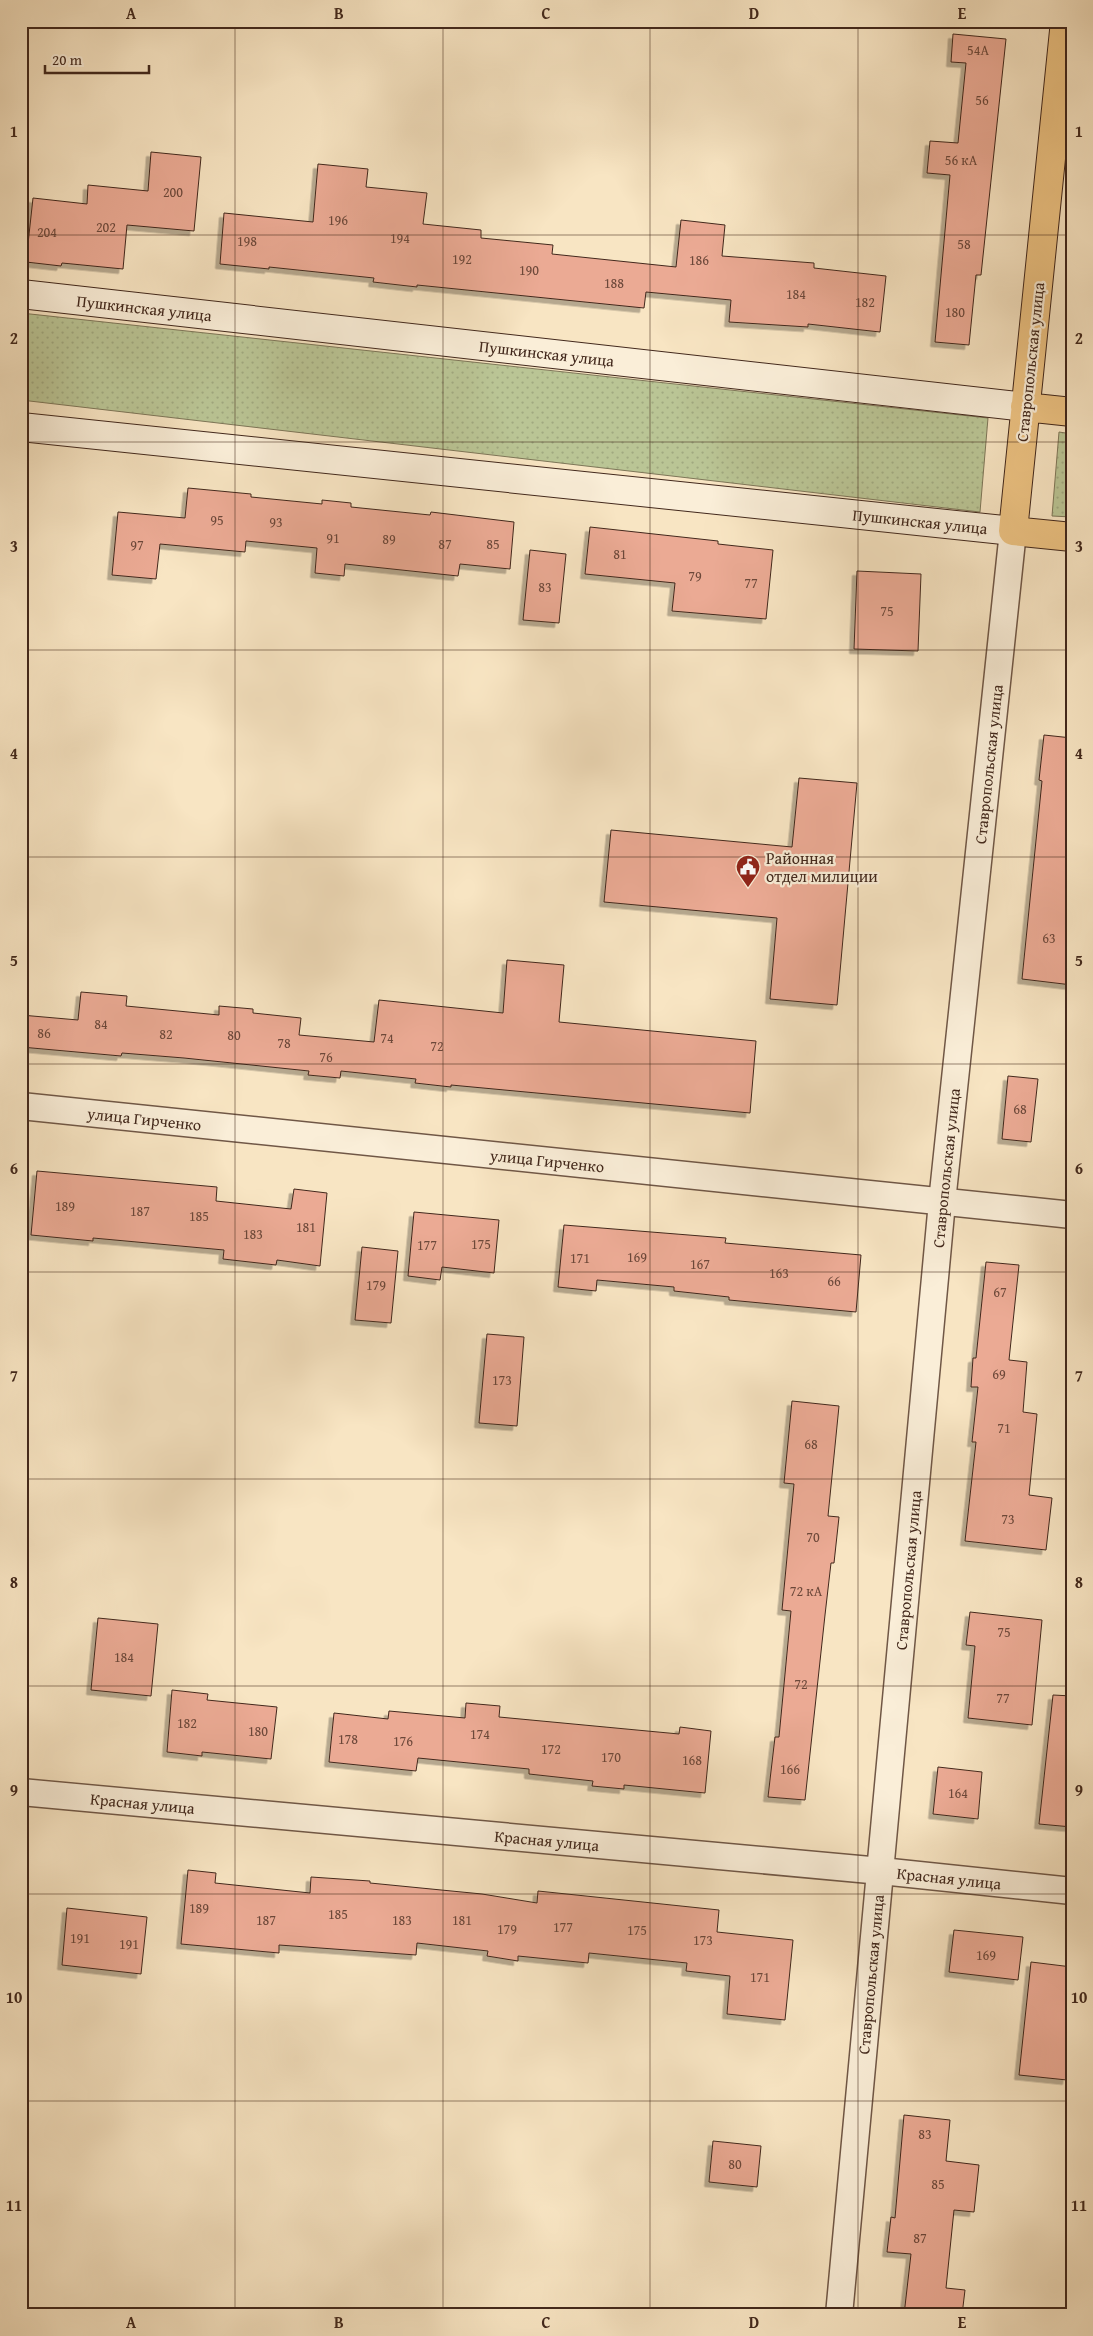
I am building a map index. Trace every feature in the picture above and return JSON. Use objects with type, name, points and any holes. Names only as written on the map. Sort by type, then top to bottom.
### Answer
[{"type":"main road","name":"Ставропольская улица","points":[[1012,531],[1066,21]]},
{"type":"main road","name":"Пушкинская улица","points":[[1025,407],[1072,412]]},
{"type":"main road","name":"Пушкинская улица","points":[[1012,531],[1072,537]]},
{"type":"street","name":"Пушкинская улица","points":[[21,294],[1025,407]]},
{"type":"street","name":"Пушкинская улица","points":[[21,427],[1012,531]]},
{"type":"street","name":"Ставропольская улица","points":[[839,2315],[942,1202],[1012,531]]},
{"type":"street","name":"улица Гирченко","points":[[21,1106],[1072,1215]]},
{"type":"street","name":"Красная улица","points":[[21,1792],[881,1871],[1072,1891]]},
{"type":"green space","points":[[21,313],[988,418],[980,512],[21,400]]},
{"type":"green space","points":[[1059,432],[1072,434],[1072,517],[1052,516]]},
{"type":"building","points":[[953,34],[1006,39],[981,275],[976,275],[969,345],[935,342],[950,175],[927,173],[930,141],[958,143],[966,63],[951,62]]},
{"type":"building","points":[[151,152],[201,157],[194,231],[127,225],[123,269],[62,263],[61,266],[26,262],[33,198],[87,204],[88,185],[148,191]]},
{"type":"building","points":[[318,164],[368,169],[366,187],[427,193],[423,224],[481,230],[481,238],[553,245],[552,254],[676,267],[681,220],[725,225],[722,256],[814,263],[814,268],[886,276],[880,332],[808,324],[808,327],[729,322],[731,300],[646,292],[644,308],[417,285],[417,287],[373,282],[374,278],[220,264],[224,213],[313,222]]},
{"type":"building","points":[[188,488],[251,494],[251,497],[322,504],[322,500],[351,503],[351,507],[430,515],[431,512],[514,522],[510,569],[460,564],[458,576],[345,564],[344,576],[315,573],[317,548],[246,541],[245,552],[160,544],[156,579],[112,575],[118,512],[185,518]]},
{"type":"building","points":[[590,527],[718,541],[718,544],[773,550],[766,619],[672,611],[675,583],[585,574]]},
{"type":"building","points":[[530,550],[566,554],[559,623],[523,620]]},
{"type":"building","points":[[857,571],[921,574],[918,651],[854,649]]},
{"type":"building","points":[[1044,735],[1072,738],[1072,985],[1022,979],[1042,781],[1039,780]]},
{"type":"building","points":[[799,778],[857,783],[837,1005],[770,999],[777,918],[604,902],[611,830],[792,847]]},
{"type":"building","points":[[507,960],[564,965],[559,1022],[756,1041],[750,1113],[451,1085],[451,1087],[415,1083],[416,1079],[341,1071],[340,1078],[308,1075],[309,1071],[184,1058],[122,1053],[121,1056],[21,1047],[21,1015],[78,1020],[81,992],[127,996],[126,1006],[219,1015],[219,1006],[253,1009],[253,1013],[301,1018],[299,1035],[374,1042],[379,1000],[503,1013]]},
{"type":"building","points":[[1008,1076],[1038,1079],[1031,1142],[1002,1139]]},
{"type":"building","points":[[37,1171],[217,1187],[216,1201],[291,1209],[294,1189],[327,1193],[320,1266],[277,1260],[276,1265],[223,1259],[224,1250],[93,1238],[93,1241],[31,1235]]},
{"type":"building","points":[[414,1212],[499,1220],[494,1273],[442,1267],[440,1280],[408,1276]]},
{"type":"building","points":[[564,1225],[726,1238],[725,1243],[861,1255],[856,1312],[729,1300],[729,1297],[674,1291],[674,1287],[597,1280],[596,1291],[558,1287]]},
{"type":"building","points":[[362,1247],[398,1251],[391,1323],[355,1320]]},
{"type":"building","points":[[986,1262],[1019,1265],[1009,1360],[1027,1362],[1023,1412],[1037,1414],[1029,1495],[1052,1498],[1046,1550],[965,1541],[976,1442],[972,1442],[978,1387],[971,1387],[973,1358],[976,1358]]},
{"type":"building","points":[[487,1334],[524,1337],[517,1426],[479,1423]]},
{"type":"building","points":[[792,1401],[839,1406],[828,1516],[839,1517],[834,1563],[831,1563],[805,1800],[768,1797],[775,1737],[779,1737],[791,1611],[782,1610],[794,1484],[784,1483]]},
{"type":"building","points":[[970,1612],[1042,1620],[1032,1725],[968,1718],[975,1646],[966,1645]]},
{"type":"building","points":[[98,1618],[158,1624],[151,1696],[91,1690]]},
{"type":"building","points":[[172,1690],[208,1694],[207,1700],[277,1707],[271,1759],[202,1752],[202,1756],[167,1752]]},
{"type":"building","points":[[1053,1695],[1072,1696],[1072,1827],[1039,1824]]},
{"type":"building","points":[[466,1703],[500,1706],[499,1717],[679,1734],[680,1727],[711,1731],[705,1793],[624,1785],[624,1789],[592,1786],[593,1781],[529,1774],[529,1769],[418,1758],[416,1771],[329,1762],[334,1713],[388,1719],[389,1711],[465,1718]]},
{"type":"building","points":[[938,1767],[982,1772],[978,1819],[933,1814]]},
{"type":"building","points":[[188,1870],[216,1873],[215,1883],[310,1893],[311,1877],[370,1881],[370,1883],[482,1894],[537,1903],[538,1891],[719,1910],[717,1932],[793,1940],[785,2020],[727,2014],[730,1976],[686,1971],[687,1963],[589,1953],[588,1963],[518,1956],[518,1961],[487,1956],[488,1951],[417,1943],[416,1955],[279,1945],[279,1953],[181,1944]]},
{"type":"building","points":[[67,1908],[147,1917],[141,1974],[62,1965]]},
{"type":"building","points":[[954,1930],[1023,1937],[1018,1980],[949,1972]]},
{"type":"building","points":[[1031,1962],[1072,1967],[1072,2036],[1067,2080],[1019,2075]]},
{"type":"building","points":[[904,2115],[950,2120],[946,2161],[979,2165],[974,2212],[954,2210],[946,2288],[965,2290],[962,2315],[904,2315],[911,2254],[887,2252],[891,2217],[895,2218]]},
{"type":"building","points":[[713,2141],[761,2146],[757,2187],[709,2182]]},
{"type":"place","name":"Районная отдел милиции","points":[[748,888]]}]
